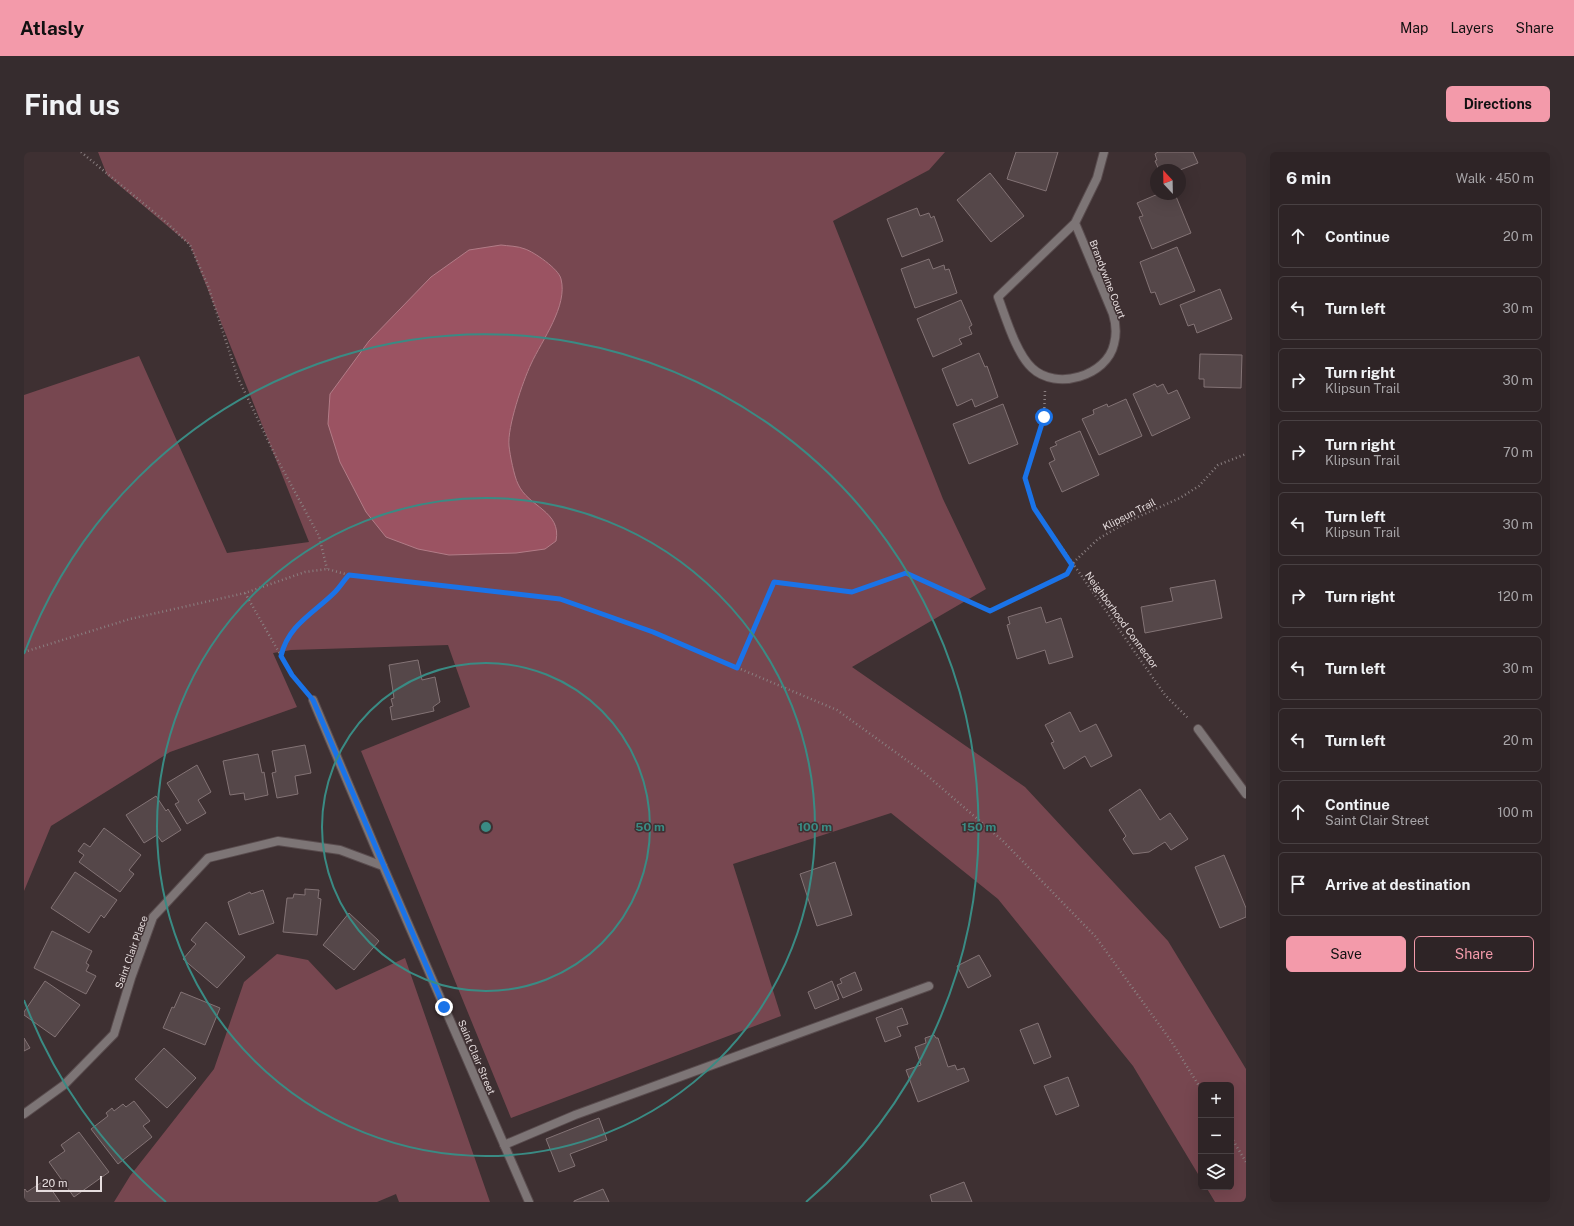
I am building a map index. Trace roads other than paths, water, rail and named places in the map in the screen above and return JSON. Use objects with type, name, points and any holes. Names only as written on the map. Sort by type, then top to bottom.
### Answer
[{"type":"street","name":"Brandywine Court","points":[[1075,223],[1113,314],[1116,328],[1114,345],[1108,357],[1098,368],[1074,378],[1061,380],[1045,377],[1032,369],[1022,357],[998,297],[1075,223],[1097,178],[1104,152]]},
{"type":"street","name":"Saint Clair Street","points":[[313,700],[383,866],[529,1202]]},
{"type":"street","points":[[1198,729],[1246,794]]},
{"type":"street","name":"Saint Clair Place","points":[[24,1114],[64,1085],[114,1034],[131,978],[154,917],[208,858],[278,841],[340,850],[383,866]]},
{"type":"street","points":[[504,1145],[575,1115],[929,986]]}]
